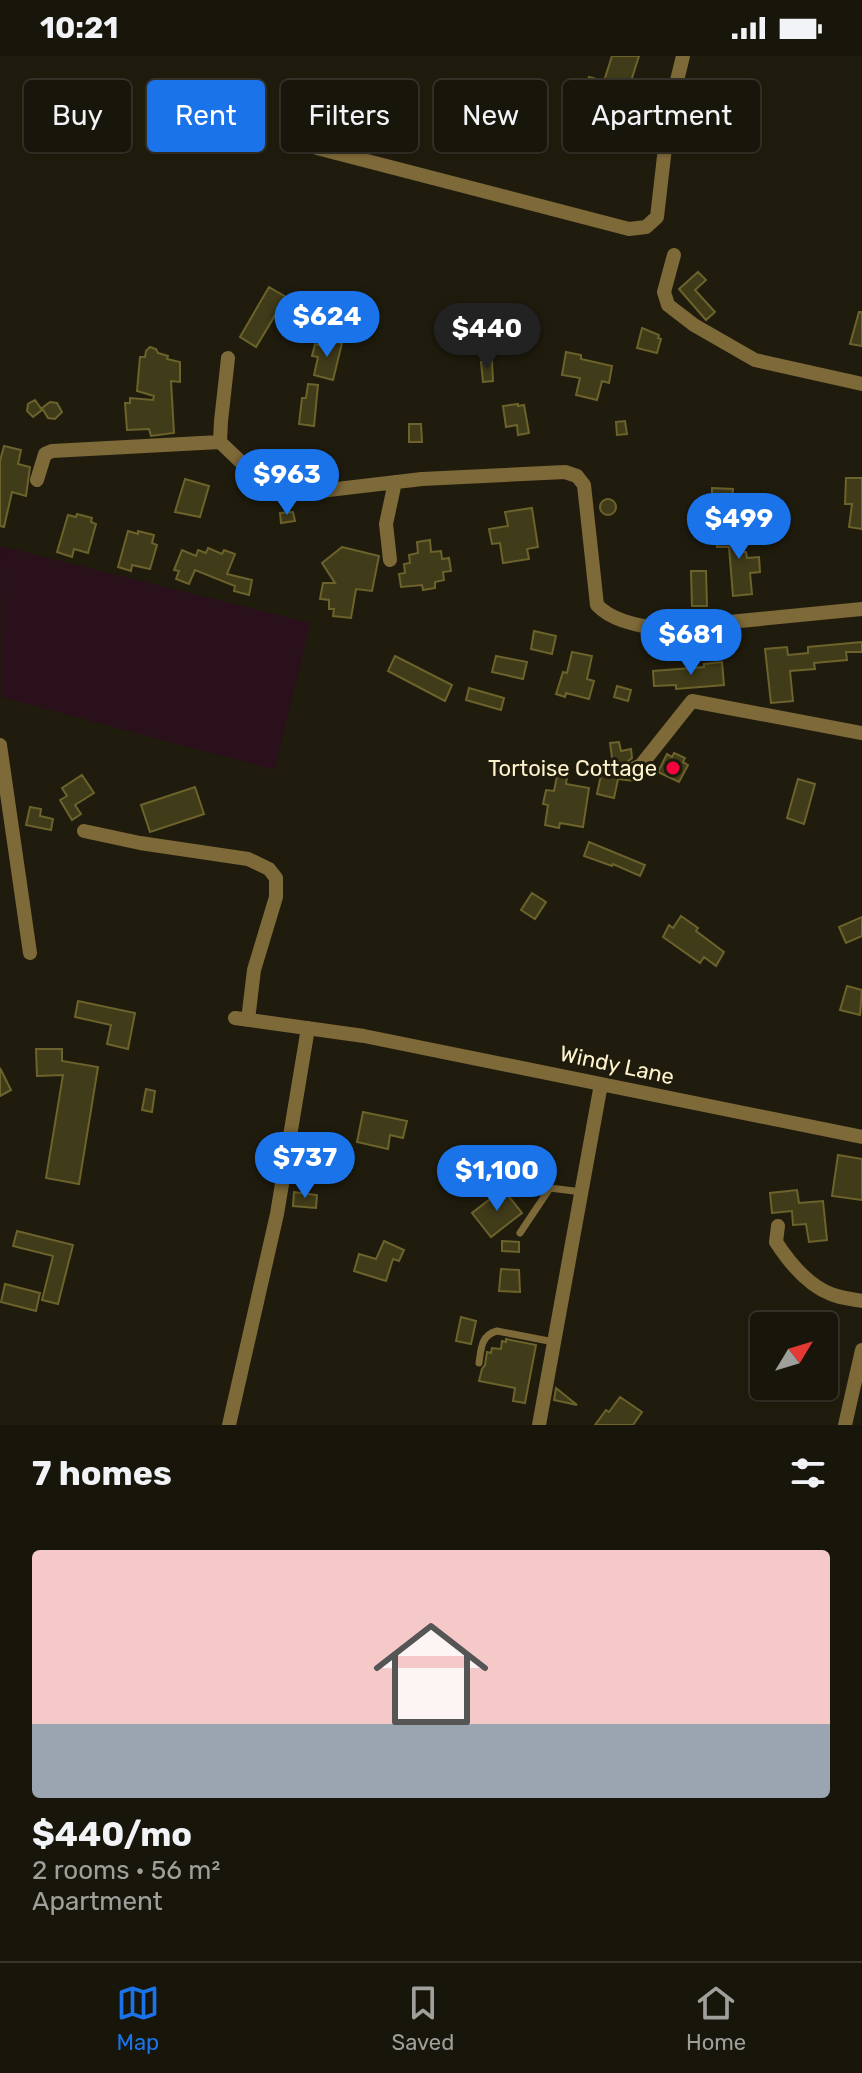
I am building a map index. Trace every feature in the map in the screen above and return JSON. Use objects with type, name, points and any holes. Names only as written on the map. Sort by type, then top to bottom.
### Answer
[{"type":"street","points":[[332,152],[629,229],[646,227],[657,217],[669,113],[683,56]]},
{"type":"street","points":[[674,255],[664,292],[668,305],[694,325],[755,360],[862,384]]},
{"type":"street","points":[[220,442],[228,358]]},
{"type":"street","points":[[37,480],[45,454],[52,451],[220,442],[268,488],[286,495],[395,482],[565,472],[577,476],[584,485],[597,605],[604,613],[636,625],[658,629],[862,609]]},
{"type":"street","points":[[390,560],[386,524],[395,482]]},
{"type":"street","points":[[635,768],[641,765],[692,701],[862,733]]},
{"type":"street","points":[[0,745],[30,953]]},
{"type":"street","name":"Windy Lane","points":[[84,831],[140,843],[248,859],[269,869],[276,878],[276,897],[241,1019],[364,1036],[862,1137]]},
{"type":"street","points":[[229,1425],[277,1214],[308,1028]]},
{"type":"street","points":[[539,1425],[601,1084]]},
{"type":"street","points":[[778,1226],[776,1242],[798,1271],[831,1294],[862,1301]]},
{"type":"street","points":[[845,1425],[862,1350]]},
{"type":"lane","points":[[520,1233],[547,1190],[582,1192]]},
{"type":"lane","points":[[479,1363],[483,1342],[491,1332],[554,1342]]},
{"type":"shaded area","points":[[0,546],[310,623],[275,770],[1,697]]},
{"type":"building","points":[[612,56],[639,56],[631,80],[604,80]]},
{"type":"building","points":[[698,272],[706,280],[695,290],[715,312],[706,320],[679,289]]},
{"type":"building","points":[[269,287],[286,297],[256,347],[240,337]]},
{"type":"building","points":[[859,312],[862,312],[862,346],[850,344]]},
{"type":"building","points":[[642,328],[659,335],[661,339],[657,353],[637,348]]},
{"type":"building","points":[[328,340],[342,343],[333,380],[314,375],[318,357],[312,356],[315,344],[326,347]]},
{"type":"building","points":[[150,347],[168,356],[167,359],[180,362],[180,382],[171,381],[174,433],[151,436],[149,429],[127,430],[125,403],[130,403],[130,398],[153,400],[154,396],[137,391],[140,357],[145,357]]},
{"type":"building","points":[[566,352],[612,366],[609,383],[602,381],[597,400],[576,395],[580,378],[562,375]]},
{"type":"building","points":[[492,361],[493,381],[483,382],[481,362]]},
{"type":"building","points":[[308,384],[318,385],[314,426],[299,424],[302,398],[306,398]]},
{"type":"building","points":[[35,400],[42,410],[33,417],[27,411],[28,404]]},
{"type":"building","points":[[50,402],[57,403],[62,412],[55,419],[48,418],[42,408]]},
{"type":"building","points":[[524,405],[529,433],[518,435],[517,425],[506,427],[503,406]]},
{"type":"building","points":[[625,421],[627,434],[617,435],[616,422]]},
{"type":"building","points":[[409,424],[421,424],[422,442],[409,442]]},
{"type":"building","points":[[4,446],[21,450],[18,464],[30,467],[26,496],[12,492],[4,527],[0,526],[0,461]]},
{"type":"building","points":[[846,478],[862,478],[862,529],[849,527],[852,504],[845,504]]},
{"type":"building","points":[[185,479],[209,486],[200,517],[175,512]]},
{"type":"building","points":[[712,488],[733,489],[731,512],[715,511]]},
{"type":"building","points":[[605,499],[611,499],[616,507],[614,513],[605,515],[600,510],[600,504]]},
{"type":"building","points":[[532,508],[538,547],[527,549],[529,559],[503,563],[500,543],[492,544],[489,529],[508,526],[505,512]]},
{"type":"building","points":[[293,512],[295,521],[281,523],[280,513]]},
{"type":"building","points":[[77,514],[92,518],[91,522],[96,524],[88,553],[74,549],[72,557],[57,552],[68,515],[76,517]]},
{"type":"building","points":[[743,530],[744,552],[747,558],[759,557],[760,572],[750,573],[752,594],[733,596],[729,547],[717,547],[716,531]]},
{"type":"building","points":[[128,531],[154,535],[152,543],[157,545],[150,569],[132,565],[131,571],[118,567]]},
{"type":"building","points":[[430,540],[431,552],[441,551],[442,559],[449,558],[451,571],[443,572],[444,580],[435,582],[435,588],[423,590],[422,585],[401,587],[399,574],[405,573],[404,564],[410,563],[409,555],[418,553],[417,542]]},
{"type":"building","points":[[342,547],[379,556],[372,591],[356,589],[351,618],[333,616],[334,609],[329,609],[329,600],[320,599],[323,583],[335,583],[322,563]]},
{"type":"building","points":[[208,548],[222,554],[224,550],[235,554],[227,574],[252,580],[249,595],[234,591],[235,586],[195,570],[189,584],[176,579],[179,571],[174,570],[182,550],[196,556],[198,550],[206,553]]},
{"type":"building","points":[[691,571],[706,571],[707,606],[692,606]]},
{"type":"building","points":[[534,631],[556,636],[552,654],[531,649]]},
{"type":"building","points":[[862,642],[862,652],[846,652],[847,660],[814,663],[815,669],[790,671],[793,701],[771,703],[765,649],[787,647],[788,655],[808,653],[808,647]]},
{"type":"building","points":[[572,652],[592,656],[587,679],[594,681],[589,699],[566,693],[565,697],[556,694],[563,672],[567,673]]},
{"type":"building","points":[[395,656],[452,685],[445,701],[388,671]]},
{"type":"building","points":[[496,656],[527,662],[523,679],[492,672]]},
{"type":"building","points":[[722,662],[724,685],[676,689],[676,685],[654,686],[653,671],[704,667],[704,664]]},
{"type":"building","points":[[617,686],[631,690],[628,701],[614,697]]},
{"type":"building","points":[[469,688],[504,698],[501,710],[466,700]]},
{"type":"building","points":[[619,742],[621,751],[631,749],[632,758],[625,768],[635,781],[618,779],[614,798],[597,794],[602,770],[614,772],[610,743]]},
{"type":"building","name":"Tortoise Cottage","points":[[674,753],[685,758],[683,762],[688,765],[679,782],[658,772],[667,754],[672,757]]},
{"type":"building","points":[[82,775],[94,793],[75,805],[81,814],[72,820],[60,800],[67,796],[62,788]]},
{"type":"building","points":[[557,776],[567,777],[566,784],[589,788],[583,827],[560,823],[559,828],[545,825],[548,805],[543,804],[546,790],[554,791]]},
{"type":"building","points":[[798,779],[815,784],[804,824],[787,818]]},
{"type":"building","points":[[195,787],[204,814],[150,832],[141,805]]},
{"type":"building","points":[[30,807],[41,809],[40,816],[53,819],[51,830],[26,825]]},
{"type":"building","points":[[589,842],[645,865],[640,876],[584,856]]},
{"type":"building","points":[[532,893],[546,902],[535,919],[521,910]]},
{"type":"building","points":[[681,916],[724,952],[716,966],[704,957],[700,963],[663,937],[669,925],[673,928]]},
{"type":"building","points":[[862,917],[862,936],[846,943],[839,927]]},
{"type":"building","points":[[847,986],[862,990],[860,1015],[840,1010]]},
{"type":"building","points":[[78,1001],[135,1013],[128,1049],[107,1044],[111,1025],[75,1017]]},
{"type":"building","points":[[36,1049],[62,1049],[62,1061],[98,1067],[79,1184],[46,1178],[63,1075],[37,1076]]},
{"type":"building","points":[[0,1068],[11,1090],[0,1096]]},
{"type":"building","points":[[146,1089],[155,1091],[152,1112],[142,1110]]},
{"type":"building","points":[[363,1112],[407,1121],[403,1138],[390,1135],[388,1149],[357,1142]]},
{"type":"building","points":[[838,1155],[862,1159],[862,1200],[832,1196]]},
{"type":"building","points":[[503,1189],[522,1213],[491,1237],[472,1213]]},
{"type":"building","points":[[797,1190],[799,1203],[823,1201],[827,1240],[809,1242],[806,1224],[793,1225],[792,1211],[772,1213],[770,1193]]},
{"type":"building","points":[[294,1192],[317,1195],[316,1208],[293,1206]]},
{"type":"building","points":[[17,1231],[73,1245],[58,1304],[42,1300],[53,1256],[13,1246]]},
{"type":"building","points":[[384,1241],[404,1250],[399,1261],[393,1259],[386,1281],[354,1271],[359,1254],[376,1259]]},
{"type":"building","points":[[502,1241],[519,1242],[519,1252],[502,1251]]},
{"type":"building","points":[[501,1269],[519,1270],[520,1292],[499,1291]]},
{"type":"building","points":[[5,1284],[40,1293],[36,1311],[1,1302]]},
{"type":"building","points":[[461,1317],[476,1321],[471,1344],[456,1341]]},
{"type":"building","points":[[506,1339],[536,1345],[525,1403],[513,1401],[515,1388],[479,1381],[487,1352],[491,1353],[492,1348],[501,1349],[502,1341],[506,1342]]},
{"type":"building","points":[[556,1388],[577,1405],[554,1400]]},
{"type":"building","points":[[620,1397],[642,1412],[633,1425],[595,1425],[606,1410],[609,1412]]},
{"type":"place","name":"Tortoise Cottage","points":[[673,768]]}]
